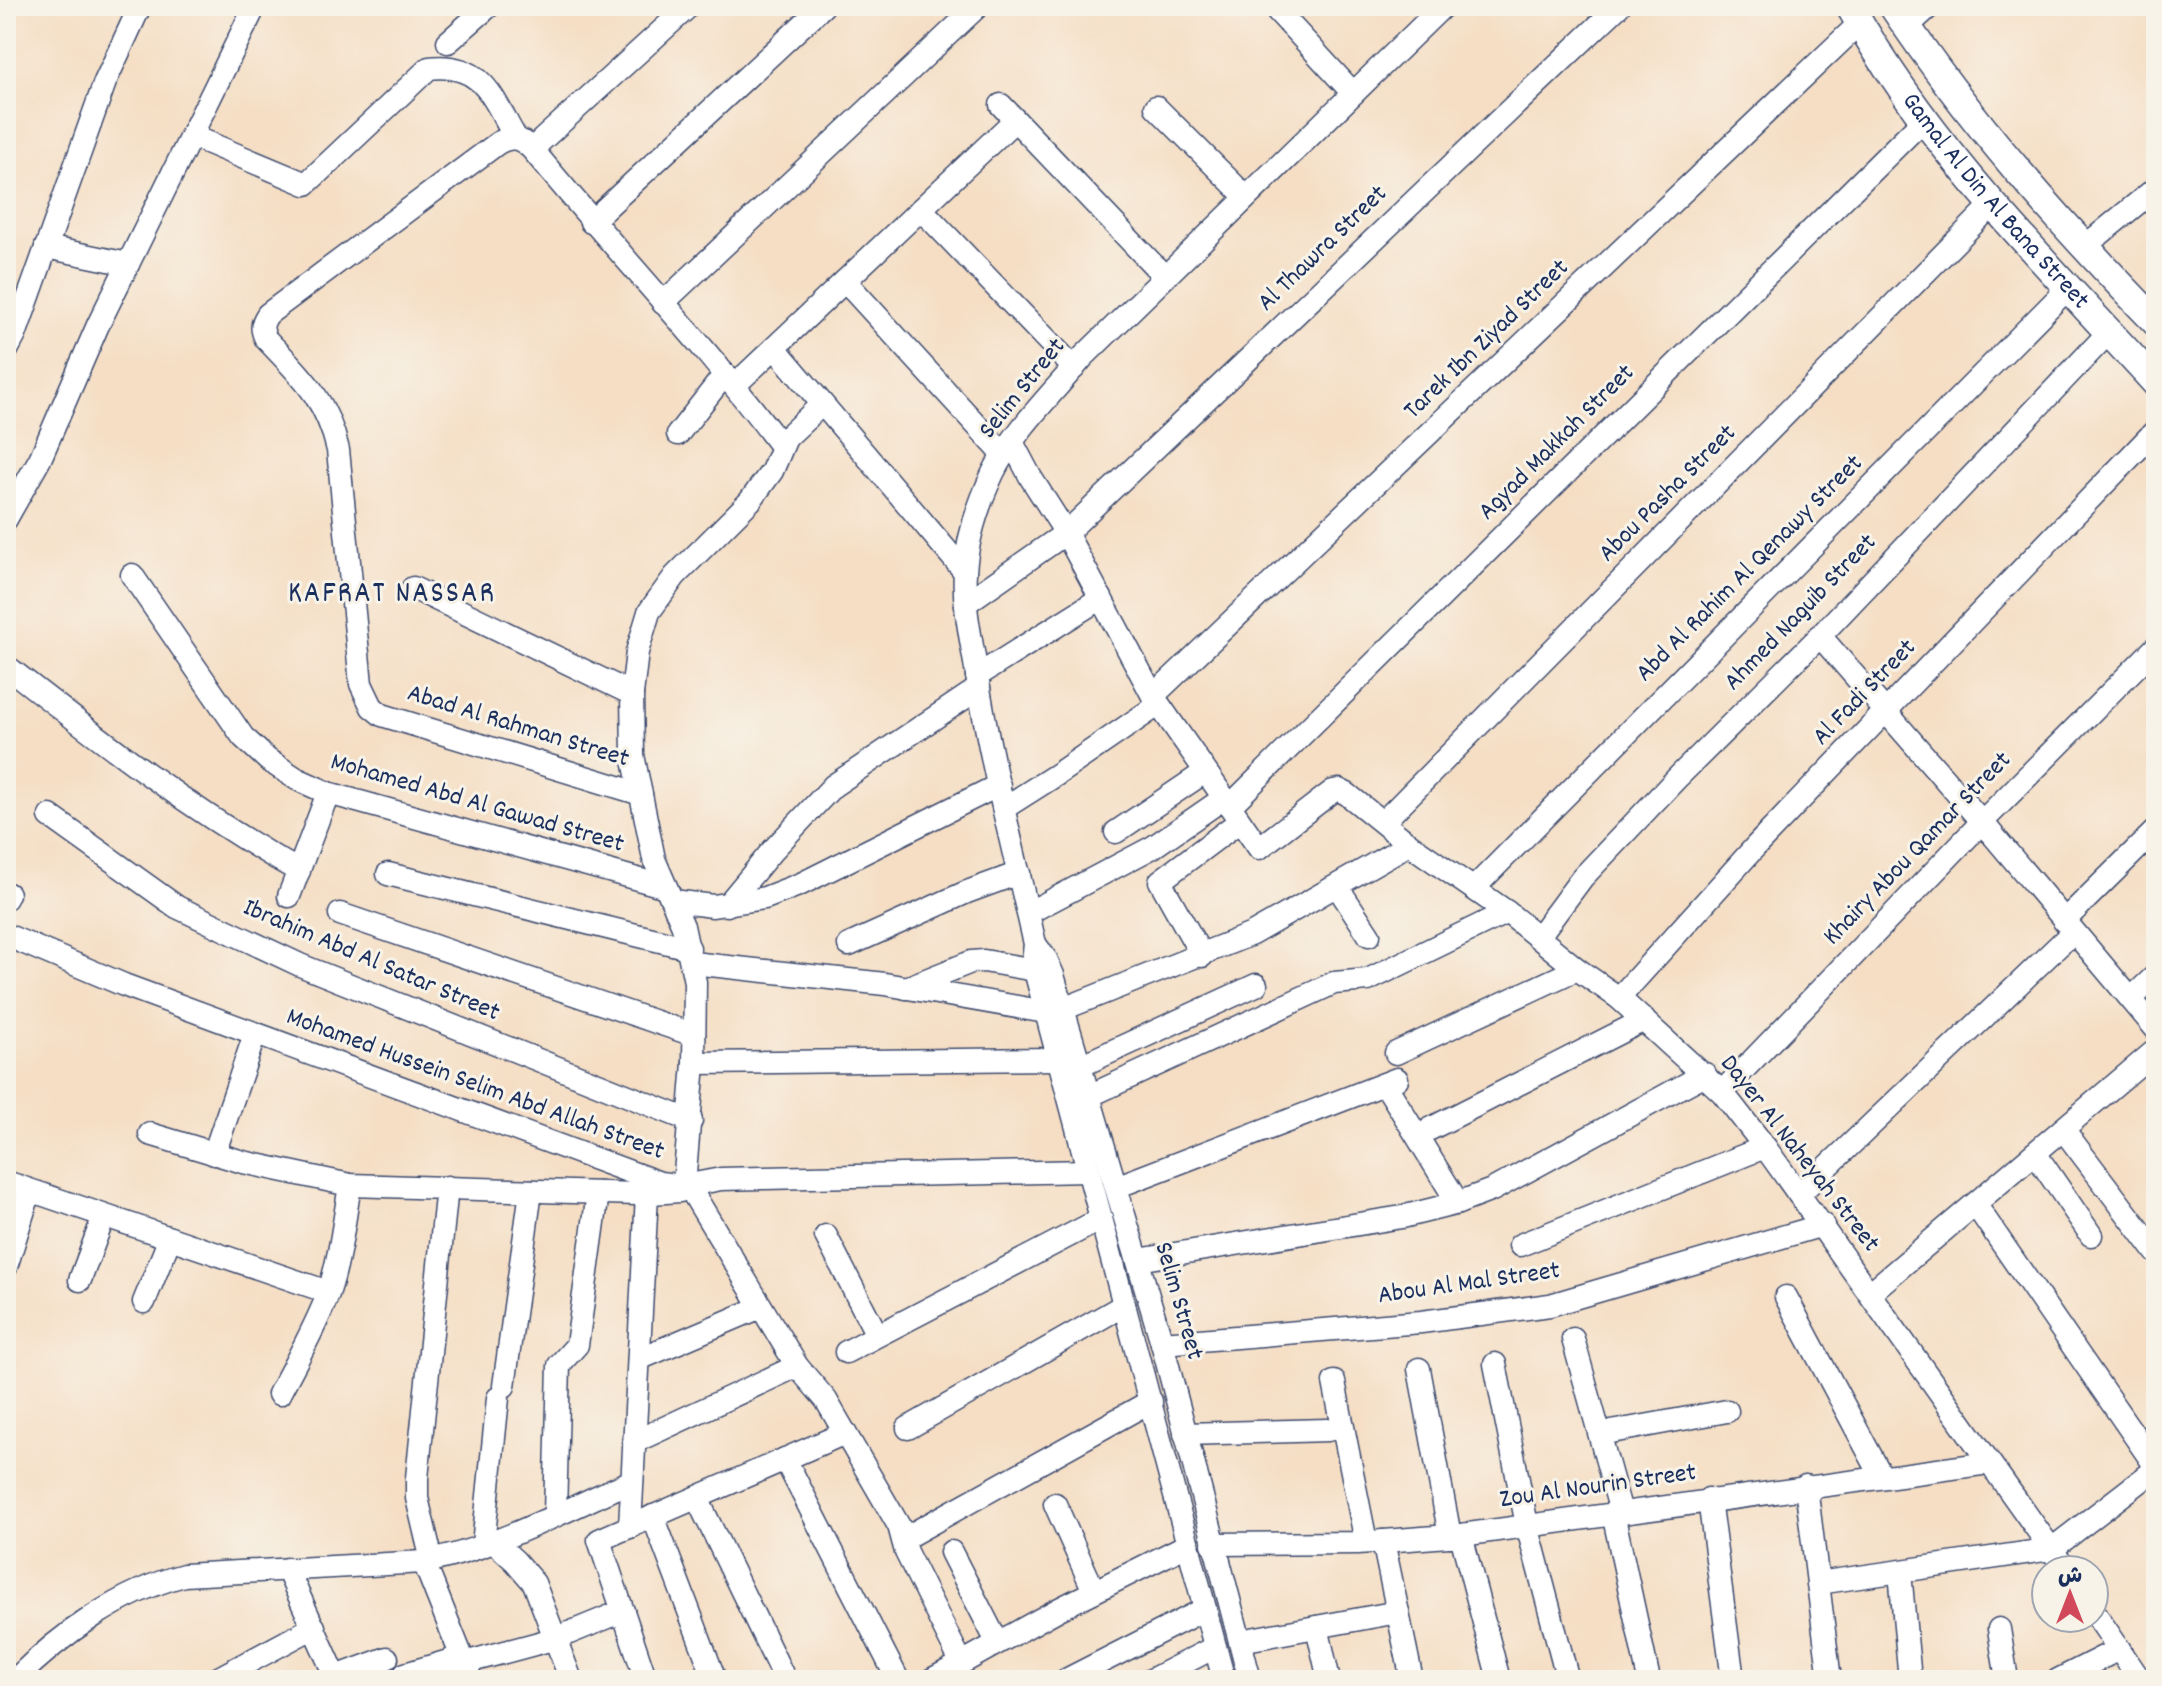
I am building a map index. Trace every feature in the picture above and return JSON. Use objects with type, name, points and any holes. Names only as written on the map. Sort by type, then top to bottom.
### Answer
[{"type":"main road","name":"Gamal Al Din Al Bana Street","points":[[1854,15],[1924,119],[1993,204],[2067,289],[2156,383]]},
{"type":"main road","name":"Gamal Al Din Al Bana Street","points":[[1900,16],[1930,61],[2083,248],[2156,322]]},
{"type":"street","points":[[6,352],[15,335],[105,82],[140,6]]},
{"type":"street","points":[[6,519],[40,459],[98,325],[255,6]]},
{"type":"street","points":[[448,42],[489,6]]},
{"type":"street","points":[[523,143],[689,6]]},
{"type":"street","points":[[591,222],[823,6]]},
{"type":"street","points":[[663,303],[978,6]]},
{"type":"street","points":[[1273,6],[1352,92]]},
{"type":"street","name":"Selim Street","points":[[1250,1680],[1162,1343],[1080,1066],[1035,970],[1035,944],[978,682],[966,603],[965,572],[981,501],[1008,449],[1074,368],[1443,6]]},
{"type":"street","name":"Al Thawra Street","points":[[966,603],[1066,533],[1619,6]]},
{"type":"street","points":[[1900,16],[1930,6]]},
{"type":"street","name":"Tarek Ibn Ziyad Street","points":[[1004,808],[1156,700],[1854,15]]},
{"type":"street","points":[[192,136],[306,184],[429,68],[451,66],[484,82],[523,143],[730,380],[781,446]]},
{"type":"street","points":[[1156,107],[1246,197]]},
{"type":"street","points":[[678,434],[730,380],[775,348],[921,209],[1008,113],[1165,277]]},
{"type":"street","name":"Agyad Makkah Street","points":[[1231,809],[1924,119]]},
{"type":"street","name":"Abad Al Rahman Street","points":[[523,143],[498,143],[268,314],[262,322],[262,331],[311,387],[324,406],[333,428],[338,450],[361,684],[372,707],[382,715],[641,794]]},
{"type":"street","points":[[2083,248],[2156,188]]},
{"type":"street","name":"Abou Pasha Street","points":[[1383,822],[1993,204]]},
{"type":"street","points":[[921,209],[1074,368]]},
{"type":"street","points":[[46,247],[128,264]]},
{"type":"street","points":[[845,281],[1008,449],[1031,478],[1066,533],[1156,700],[1231,809]]},
{"type":"street","name":"Abd Al Rahim Al Qenawy Street","points":[[1474,888],[2067,289]]},
{"type":"street","name":"Ahmed Naguib Street","points":[[1539,936],[1582,878],[1820,636],[2109,332]]},
{"type":"street","points":[[775,348],[965,572]]},
{"type":"street","points":[[822,404],[786,438],[764,484],[675,576],[649,612],[637,652],[632,694],[633,755],[654,859],[683,926],[695,982],[694,1063],[686,1185],[797,1366],[826,1400],[899,1526],[906,1552],[961,1662]]},
{"type":"street","name":"Al Fadi Street","points":[[1619,998],[1755,847],[2156,430]]},
{"type":"street","name":"Mohamed Abd Al Gawad Street","points":[[132,575],[243,737],[268,760],[297,779],[328,793],[670,894],[727,905],[765,898],[801,884],[999,785]]},
{"type":"street","points":[[413,588],[632,694]]},
{"type":"street","points":[[727,905],[833,786],[1101,598]]},
{"type":"street","points":[[1820,636],[2156,1029]]},
{"type":"street","name":"Khairy Abou Qamar Street","points":[[1722,1092],[2156,647]]},
{"type":"street","points":[[6,666],[187,803],[299,871]]},
{"type":"street","points":[[1116,832],[1205,772]]},
{"type":"street","name":"Dayer Al Naheyah Street","points":[[1231,809],[1259,848],[1333,791],[1339,790],[1619,998],[1705,1074],[1823,1225],[2055,1554]]},
{"type":"street","points":[[289,896],[328,793]]},
{"type":"street","points":[[1202,956],[1160,881],[1231,809]]},
{"type":"street","points":[[1028,913],[1231,809]]},
{"type":"street","name":"Ibrahim Abd Al Satar Street","points":[[50,816],[177,907],[300,965],[691,1121]]},
{"type":"street","points":[[1799,1194],[2068,926],[2156,830]]},
{"type":"street","points":[[388,874],[690,956],[1055,1010],[1202,956],[1252,934],[1409,844]]},
{"type":"street","points":[[849,945],[967,892],[1019,873]]},
{"type":"street","points":[[1337,886],[1369,935]]},
{"type":"street","points":[[1089,1096],[1334,983],[1368,980],[1507,912]]},
{"type":"street","points":[[340,914],[694,1035]]},
{"type":"street","name":"Mohamed Hussein Selim Abd Allah Street","points":[[6,935],[124,985],[660,1183],[686,1185],[721,1179],[1088,1171]]},
{"type":"street","name":"Selim Street","points":[[1035,944],[1046,959],[1055,1010],[1058,1059],[1224,1680]]},
{"type":"street","points":[[906,988],[971,962],[984,961],[1035,970]]},
{"type":"street","points":[[1396,1053],[1577,969]]},
{"type":"street","points":[[2131,999],[2156,975]]},
{"type":"street","points":[[1080,1066],[1256,985]]},
{"type":"street","points":[[1430,1129],[1644,1020]]},
{"type":"street","points":[[214,1154],[255,1034]]},
{"type":"street","points":[[1870,1293],[2156,1050]]},
{"type":"street","points":[[694,1063],[1058,1059]]},
{"type":"street","points":[[1138,1260],[1402,1217],[1458,1203],[1492,1190],[1705,1074]]},
{"type":"street","points":[[1116,1187],[1391,1082],[1458,1203]]},
{"type":"street","points":[[2063,1129],[2156,1252]]},
{"type":"street","points":[[150,1134],[214,1154],[350,1185],[671,1194],[686,1185]]},
{"type":"street","points":[[1520,1245],[1765,1147]]},
{"type":"street","points":[[2035,1153],[2091,1235]]},
{"type":"street","points":[[6,1182],[328,1292]]},
{"type":"street","points":[[279,1394],[315,1326],[328,1292],[336,1268],[350,1185]]},
{"type":"street","points":[[447,1187],[417,1498],[428,1561],[466,1667]]},
{"type":"street","points":[[6,1267],[30,1191]]},
{"type":"street","points":[[488,1543],[501,1392],[531,1191]]},
{"type":"street","points":[[555,1514],[559,1365],[577,1345],[598,1193]]},
{"type":"street","points":[[630,1527],[647,1194]]},
{"type":"street","points":[[1818,1583],[2052,1549],[2156,1468],[1975,1204]]},
{"type":"street","points":[[80,1280],[104,1216]]},
{"type":"street","points":[[846,1352],[1101,1219]]},
{"type":"street","name":"Abou Al Mal Street","points":[[1162,1343],[1421,1322],[1550,1305],[1823,1225]]},
{"type":"street","points":[[826,1236],[877,1335]]},
{"type":"street","points":[[144,1302],[170,1238]]},
{"type":"street","points":[[1786,1297],[1882,1477]]},
{"type":"street","points":[[908,1428],[1124,1305]]},
{"type":"street","points":[[639,1359],[761,1307]]},
{"type":"street","points":[[1573,1339],[1600,1434],[1649,1680]]},
{"type":"street","points":[[1495,1364],[1527,1525],[1568,1680]]},
{"type":"street","points":[[634,1442],[797,1366]]},
{"type":"street","points":[[1419,1369],[1456,1535],[1499,1680]]},
{"type":"street","points":[[1334,1382],[1374,1542],[1398,1612],[1412,1680]]},
{"type":"street","points":[[903,1539],[1151,1401]]},
{"type":"street","points":[[1600,1434],[1727,1411]]},
{"type":"street","points":[[1185,1434],[1328,1430]]},
{"type":"street","points":[[646,1680],[599,1540],[845,1433]]},
{"type":"street","points":[[785,1459],[898,1680]]},
{"type":"street","name":"Zou Al Nourin Street","points":[[1213,1544],[1374,1542],[1456,1535],[1989,1463]]},
{"type":"street","points":[[15,1680],[60,1639],[104,1610],[158,1582],[184,1575],[428,1561],[488,1543],[632,1481]]},
{"type":"street","points":[[1806,1486],[1830,1680]]},
{"type":"street","points":[[697,1498],[785,1680]]},
{"type":"street","points":[[1709,1499],[1733,1680]]},
{"type":"street","points":[[1055,1504],[1094,1591]]},
{"type":"street","points":[[653,1516],[715,1680]]},
{"type":"street","points":[[488,1543],[515,1561],[534,1583],[571,1680]]},
{"type":"street","points":[[931,1680],[997,1642],[1187,1545]]},
{"type":"street","points":[[951,1552],[997,1642]]},
{"type":"street","points":[[287,1569],[336,1679],[387,1658]]},
{"type":"street","points":[[1900,1572],[1910,1680]]},
{"type":"street","points":[[1066,1680],[1205,1609]]},
{"type":"street","points":[[405,1674],[466,1667],[557,1638],[623,1611]]},
{"type":"street","points":[[1240,1641],[1398,1612]]},
{"type":"street","points":[[215,1680],[314,1627]]},
{"type":"street","points":[[1317,1627],[1329,1680]]},
{"type":"street","points":[[1999,1629],[2007,1680]]},
{"type":"street","points":[[2109,1634],[2140,1680]]},
{"type":"street","points":[[1151,1680],[1215,1647]]},
{"type":"street","points":[[2058,1680],[2119,1649]]},
{"type":"district","name":"KAFRAT NASSAR","points":[[392,595]]}]
